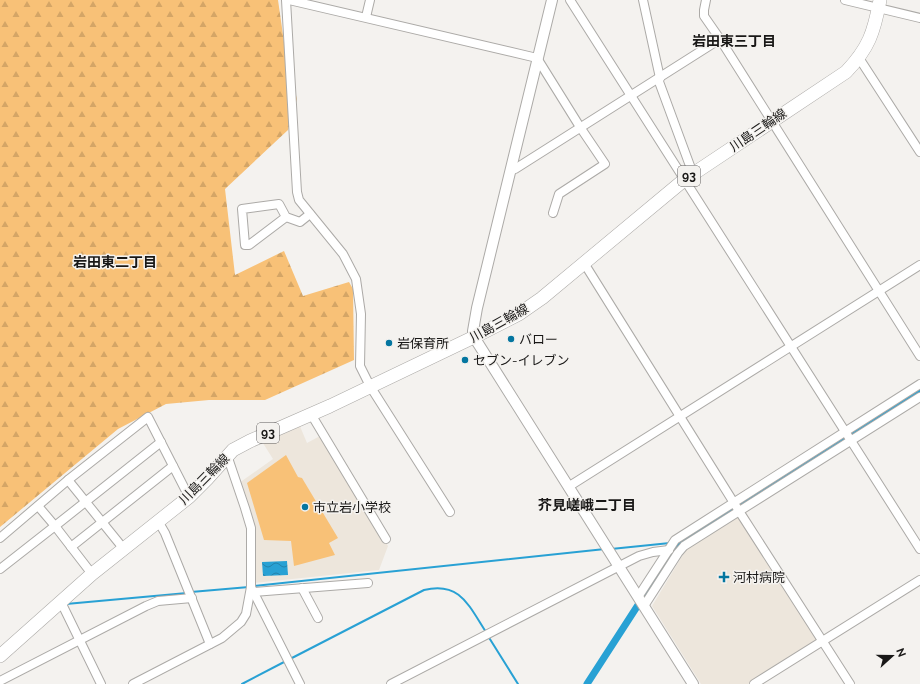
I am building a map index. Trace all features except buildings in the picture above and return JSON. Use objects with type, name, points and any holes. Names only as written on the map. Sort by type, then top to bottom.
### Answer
[{"type":"main road","name":"川島三輪線","points":[[0,656],[92,574],[189,497],[233,450],[474,337],[519,314],[542,298],[688,177],[846,72],[859,58],[868,42],[873,30],[879,4]]},
{"type":"street","points":[[450,512],[370,386],[360,366],[361,314],[356,279],[343,254],[299,200],[297,192],[288,0],[537,58],[605,164],[559,194],[553,213]]},
{"type":"street","points":[[366,17],[370,0]]},
{"type":"street","points":[[552,0],[477,308],[473,331],[474,337],[693,684]]},
{"type":"street","points":[[570,0],[632,96],[688,177],[719,232],[790,346],[920,549]]},
{"type":"street","points":[[643,0],[659,78],[688,177]]},
{"type":"street","points":[[706,0],[704,16],[772,120],[920,356]]},
{"type":"street","points":[[845,0],[879,4],[920,18]]},
{"type":"street","points":[[511,170],[515,169],[580,127],[632,96],[720,39]]},
{"type":"street","points":[[859,58],[920,152]]},
{"type":"street","points":[[286,217],[249,245],[245,245],[242,209],[279,204],[286,217],[300,222],[310,214]]},
{"type":"street","points":[[584,263],[739,511],[850,684]]},
{"type":"street","points":[[568,487],[920,265]]},
{"type":"street","points":[[638,597],[675,540],[920,384]]},
{"type":"street","points":[[644,606],[684,546],[920,397]]},
{"type":"street","points":[[311,414],[386,539]]},
{"type":"street","points":[[0,538],[68,480],[148,417],[189,497]]},
{"type":"street","points":[[0,569],[161,442]]},
{"type":"street","points":[[133,684],[222,638],[241,622],[246,614],[252,589],[250,528],[245,508],[227,455]]},
{"type":"street","points":[[71,547],[173,466]]},
{"type":"street","points":[[68,480],[123,548]]},
{"type":"street","points":[[38,506],[92,574]]},
{"type":"street","points":[[158,522],[165,534],[210,644]]},
{"type":"street","points":[[392,684],[639,556],[669,550]]},
{"type":"street","points":[[754,684],[920,580]]},
{"type":"street","points":[[252,589],[302,588],[368,583]]},
{"type":"street","points":[[302,588],[318,618]]},
{"type":"street","points":[[252,589],[300,684]]},
{"type":"street","points":[[0,681],[146,606],[158,601],[192,598]]},
{"type":"street","points":[[61,602],[101,684]]},
{"type":"shaded area","name":"市立岩小学校","points":[[299,424],[307,443],[320,436],[388,546],[379,570],[254,583],[254,531],[239,483],[273,459],[261,440]]},
{"type":"shaded area","name":"河村病院","points":[[739,516],[816,636],[816,640],[748,684],[701,684],[652,606],[687,548]]},
{"type":"green space","points":[[0,0],[278,0],[286,56],[297,99],[288,130],[225,189],[235,275],[284,251],[303,296],[349,282],[353,289],[354,360],[265,400],[209,400],[166,404],[118,429],[0,527]]},
{"type":"green space","points":[[286,455],[298,477],[302,478],[338,538],[329,543],[335,555],[294,566],[291,541],[264,540],[247,483]]},
{"type":"water","points":[[287,561],[288,575],[263,576],[262,562]]},
{"type":"waterway","points":[[587,684],[679,544],[920,389]]},
{"type":"waterway","points":[[611,549],[670,543]]},
{"type":"waterway","points":[[253,586],[605,549]]},
{"type":"waterway","points":[[191,592],[249,587]]},
{"type":"waterway","points":[[290,659],[424,590],[436,588],[455,592],[462,598],[486,632]]},
{"type":"waterway","points":[[66,604],[187,593]]},
{"type":"waterway","points":[[488,636],[518,684]]},
{"type":"waterway","points":[[242,684],[286,661]]},
{"type":"place","name":"バロー","points":[[511,339]]},
{"type":"place","name":"岩保育所","points":[[389,343]]},
{"type":"place","name":"セブン-イレブン","points":[[465,360]]},
{"type":"place","name":"市立岩小学校","points":[[305,507]]},
{"type":"place","name":"河村病院","points":[[724,577]]},
{"type":"district","name":"岩田東三丁目","points":[[734,41]]},
{"type":"district","name":"岩田東二丁目","points":[[115,262]]},
{"type":"district","name":"芥見嵯峨二丁目","points":[[587,505]]}]
